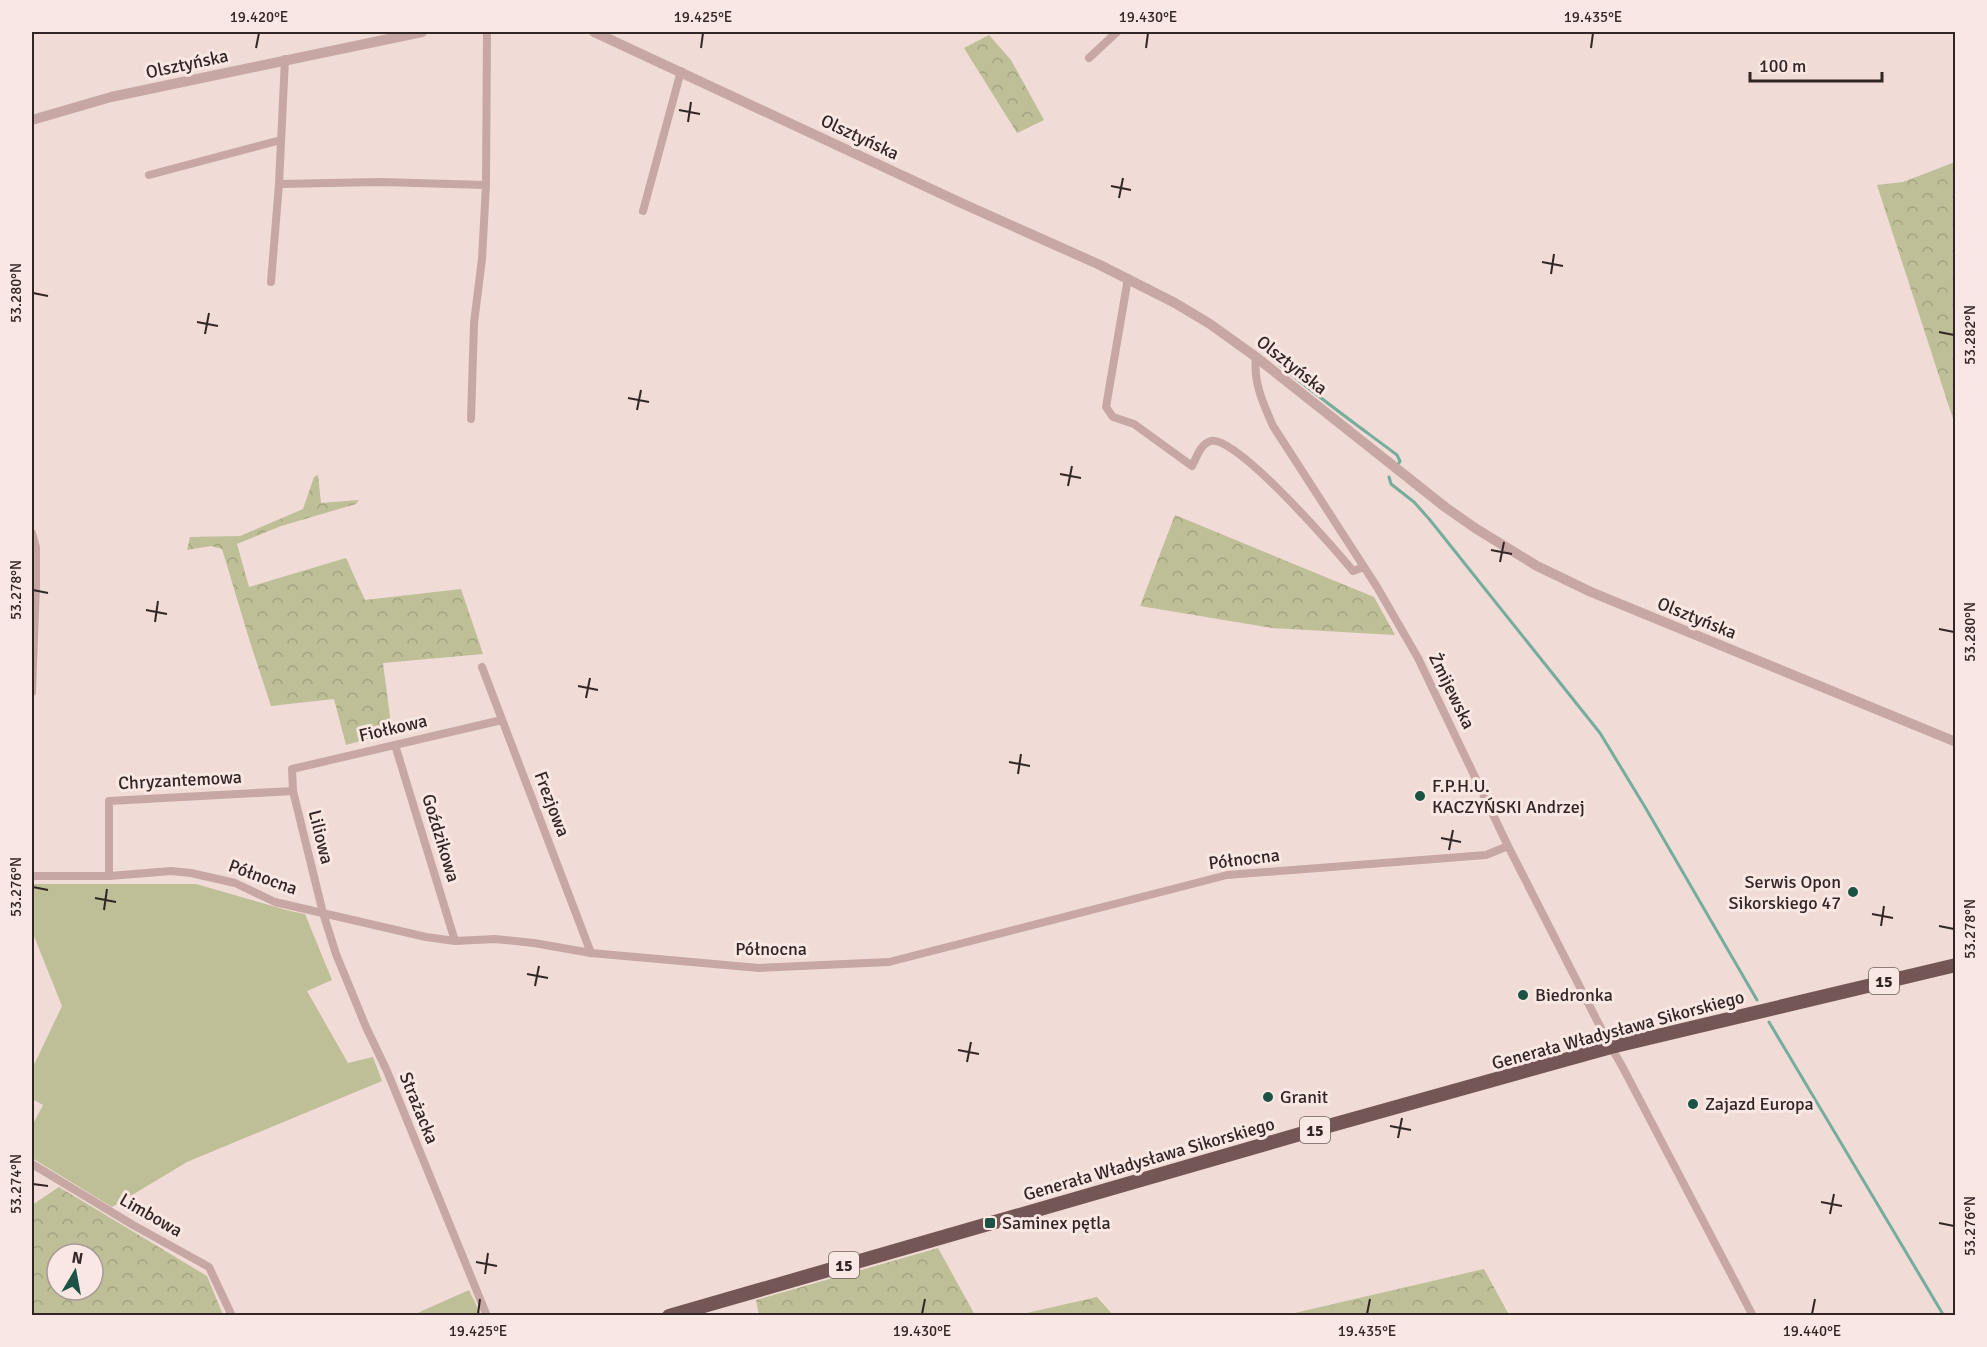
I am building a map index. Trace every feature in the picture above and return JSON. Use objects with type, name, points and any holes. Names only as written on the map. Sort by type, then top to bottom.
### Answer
[{"type":"main road","name":"Generała Władysława Sikorskiego","points":[[669,1316],[1611,1047],[1956,965]]},
{"type":"street","name":"Olsztyńska","points":[[32,120],[111,97],[422,32]]},
{"type":"street","points":[[471,419],[474,323],[482,258],[486,185],[487,32]]},
{"type":"street","name":"Olsztyńska","points":[[594,32],[1128,278],[1184,308],[1256,357],[1445,507],[1537,566],[1602,596],[1956,742]]},
{"type":"street","points":[[1089,58],[1117,32]]},
{"type":"street","points":[[271,282],[279,184],[285,59]]},
{"type":"street","points":[[643,210],[681,72]]},
{"type":"street","points":[[149,175],[281,140]]},
{"type":"street","points":[[279,184],[380,182],[486,185]]},
{"type":"street","points":[[1128,278],[1106,407],[1113,417],[1134,424],[1192,466],[1202,446],[1210,441],[1219,440],[1245,459],[1286,496],[1337,550],[1353,571],[1364,567]]},
{"type":"street","name":"Żmijewska","points":[[1256,357],[1256,382],[1273,426],[1364,567],[1418,658],[1508,846],[1753,1316]]},
{"type":"street","points":[[32,533],[36,547],[36,585],[32,692]]},
{"type":"street","name":"Frezjowa","points":[[482,667],[591,953]]},
{"type":"street","name":"Fiołkowa","points":[[292,769],[502,720]]},
{"type":"street","name":"Goździkowa","points":[[395,745],[455,941]]},
{"type":"street","name":"Liliowa","points":[[292,769],[293,791],[322,913]]},
{"type":"street","name":"Chryzantemowa","points":[[109,876],[109,801],[293,791]]},
{"type":"street","name":"Północna","points":[[32,876],[109,876],[171,871],[191,873],[235,883],[275,902],[426,938],[455,941],[495,939],[591,953],[748,968],[889,962],[1227,875],[1486,855],[1508,846]]},
{"type":"street","name":"Strażacka","points":[[322,913],[366,1028],[387,1071],[487,1316]]},
{"type":"street","name":"Limbowa","points":[[32,1164],[209,1267],[232,1316]]},
{"type":"green space","points":[[989,35],[1011,60],[1044,120],[1017,133],[964,48]]},
{"type":"green space","points":[[1955,162],[1955,425],[1877,185],[1903,182]]},
{"type":"green space","points":[[318,475],[321,503],[359,500],[356,504],[281,526],[237,544],[249,587],[346,558],[365,600],[461,589],[483,654],[383,663],[392,732],[346,745],[334,699],[271,706],[222,549],[211,546],[187,550],[190,537],[240,536],[303,509],[314,477]]},
{"type":"green space","points":[[1175,515],[1374,597],[1395,635],[1272,628],[1140,606]]},
{"type":"green space","points":[[32,884],[196,884],[305,914],[332,980],[307,991],[348,1063],[373,1057],[382,1081],[187,1162],[112,1207],[32,1158],[32,1126],[43,1105],[32,1099],[32,1069],[62,1006],[32,931]]},
{"type":"green space","points":[[59,1187],[207,1276],[223,1315],[32,1315],[32,1205]]},
{"type":"green space","points":[[938,1248],[975,1315],[759,1315],[756,1300]]},
{"type":"green space","points":[[1484,1269],[1509,1315],[1286,1315]]},
{"type":"green space","points":[[469,1290],[481,1315],[413,1315]]},
{"type":"green space","points":[[1097,1297],[1113,1315],[1018,1315]]},
{"type":"waterway","points":[[1265,348],[1287,371],[1397,455],[1399,463]]},
{"type":"waterway","points":[[1389,477],[1391,484],[1414,502],[1430,520],[1600,733],[1757,1000]]},
{"type":"waterway","points":[[1769,1022],[1944,1316]]},
{"type":"place","name":"F.P.H.U. KACZYŃSKI Andrzej","points":[[1420,796]]},
{"type":"place","name":"Serwis Opon Sikorskiego 47","points":[[1853,892]]},
{"type":"place","name":"Biedronka","points":[[1523,995]]},
{"type":"place","name":"Granit","points":[[1268,1097]]},
{"type":"place","name":"Zajazd Europa","points":[[1693,1104]]},
{"type":"place","name":"Saminex pętla","points":[[990,1223]]}]
